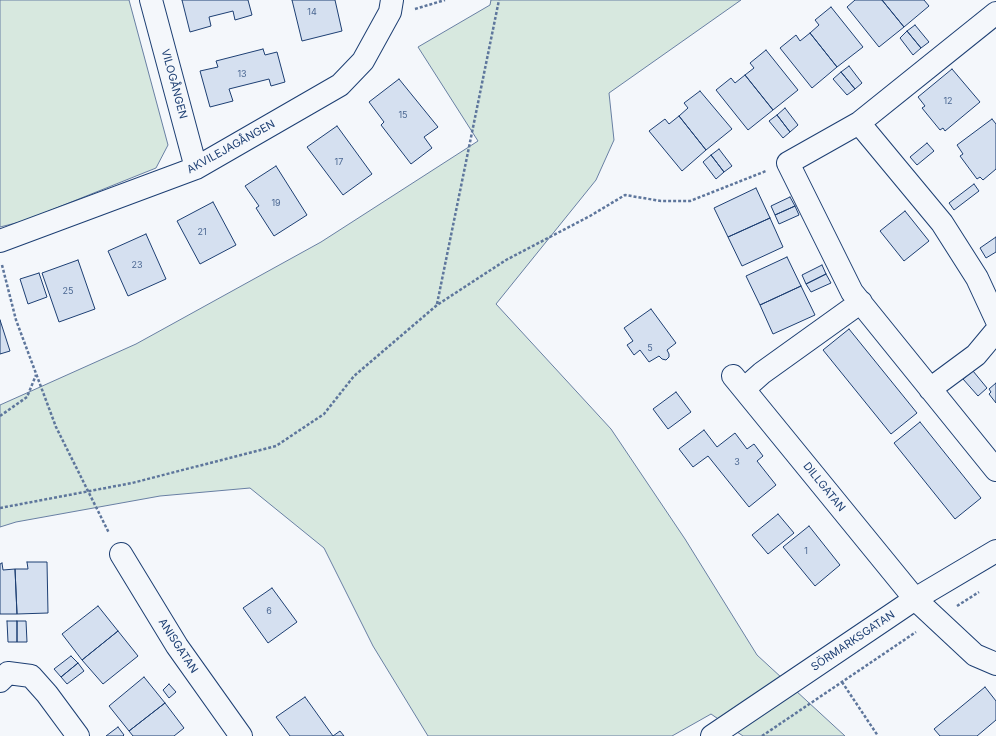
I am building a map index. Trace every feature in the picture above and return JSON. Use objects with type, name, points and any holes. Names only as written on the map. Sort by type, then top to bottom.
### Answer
[{"type":"street","name":"VILOGÅNGEN","points":[[151,0],[196,168]]},
{"type":"street","name":"AKVILEJAGÅNGEN","points":[[0,241],[196,168],[340,85],[363,61],[390,12],[392,0]]},
{"type":"street","points":[[996,13],[859,123],[788,163],[852,292],[996,470]]},
{"type":"street","points":[[859,123],[942,222],[977,278],[996,319]]},
{"type":"street","name":"DILLGATAN","points":[[861,302],[762,372],[739,382],[915,599],[975,655],[996,663]]},
{"type":"street","points":[[930,389],[976,355],[996,331]]},
{"type":"street","name":"SÖRMARKSGATAN","points":[[712,736],[915,599],[996,551]]},
{"type":"street","name":"ANISGATAN","points":[[121,554],[176,646],[240,736]]},
{"type":"street","points":[[0,681],[8,673],[31,676],[47,694],[78,736]]},
{"type":"path","points":[[436,305],[499,0]]},
{"type":"path","points":[[0,508],[132,483],[276,446],[324,414],[354,376],[436,305],[506,260],[590,216],[625,195],[661,201],[690,201],[788,163]]},
{"type":"path","points":[[0,259],[16,320],[56,427],[121,554]]},
{"type":"path","points":[[0,416],[27,396],[36,376]]},
{"type":"path","points":[[762,736],[935,619],[982,590]]},
{"type":"path","points":[[842,682],[878,736]]},
{"type":"shaded area","points":[[0,0],[129,0],[168,145],[156,168],[24,221],[0,227]]},
{"type":"shaded area","points":[[491,0],[741,0],[609,93],[614,140],[596,180],[496,304],[611,429],[685,539],[757,655],[845,736],[743,736],[711,714],[672,736],[428,736],[373,646],[324,548],[250,488],[160,496],[16,522],[0,527],[0,405],[136,344],[321,242],[478,141],[418,47],[490,5]]},
{"type":"building","points":[[182,0],[248,0],[252,15],[235,20],[233,11],[209,17],[211,26],[190,32]]},
{"type":"building","points":[[292,0],[335,0],[342,31],[302,41]]},
{"type":"building","points":[[855,0],[882,0],[904,27],[879,47],[847,7]]},
{"type":"building","points":[[882,0],[924,0],[929,6],[904,27]]},
{"type":"building","points":[[831,7],[863,47],[837,67],[810,33],[819,25],[815,20]]},
{"type":"building","points":[[915,25],[929,42],[921,48],[907,31]]},
{"type":"building","points":[[907,31],[921,48],[913,55],[900,38]]},
{"type":"building","points":[[810,33],[837,67],[812,88],[780,48],[796,35],[800,41]]},
{"type":"building","points":[[263,49],[265,55],[277,52],[285,82],[271,86],[269,79],[229,89],[233,101],[210,107],[200,71],[218,67],[216,61]]},
{"type":"building","points":[[766,50],[798,90],[773,110],[745,75],[754,68],[750,63]]},
{"type":"building","points":[[849,66],[862,83],[855,89],[841,72]]},
{"type":"building","points":[[952,69],[980,102],[945,131],[943,128],[940,130],[922,108],[925,106],[918,97]]},
{"type":"building","points":[[841,72],[855,89],[847,95],[833,79]]},
{"type":"building","points":[[745,75],[773,110],[748,130],[716,90],[731,78],[735,83]]},
{"type":"building","points":[[399,79],[438,127],[424,137],[432,148],[411,164],[381,125],[384,122],[369,102]]},
{"type":"building","points":[[700,91],[732,129],[706,150],[679,116],[688,108],[684,103]]},
{"type":"building","points":[[785,108],[798,125],[790,132],[777,115]]},
{"type":"building","points":[[777,115],[790,132],[783,138],[769,121]]},
{"type":"building","points":[[679,116],[706,150],[682,171],[649,131],[665,119],[669,124]]},
{"type":"building","points":[[992,119],[996,124],[996,169],[983,180],[980,177],[977,179],[960,156],[963,154],[957,145]]},
{"type":"building","points":[[337,126],[372,174],[343,195],[307,147]]},
{"type":"building","points":[[927,143],[934,151],[917,165],[910,157]]},
{"type":"building","points":[[719,149],[732,166],[724,172],[711,155]]},
{"type":"building","points":[[711,155],[724,172],[716,179],[703,162]]},
{"type":"building","points":[[276,166],[307,215],[274,236],[256,208],[259,206],[245,186]]},
{"type":"building","points":[[974,184],[979,191],[954,210],[949,203]]},
{"type":"building","points":[[756,188],[770,218],[728,237],[714,208]]},
{"type":"building","points":[[790,197],[795,206],[775,215],[771,206]]},
{"type":"building","points":[[213,202],[236,245],[200,264],[177,221]]},
{"type":"building","points":[[795,206],[799,215],[779,224],[775,215]]},
{"type":"building","points":[[905,211],[929,241],[904,261],[880,231]]},
{"type":"building","points":[[770,218],[783,247],[742,266],[728,237]]},
{"type":"building","points":[[146,234],[166,279],[128,296],[108,251]]},
{"type":"building","points":[[996,237],[996,252],[986,258],[980,248]]},
{"type":"building","points":[[787,257],[801,286],[760,305],[746,276]]},
{"type":"building","points":[[78,260],[95,309],[59,322],[42,273]]},
{"type":"building","points":[[822,265],[826,274],[806,284],[802,275]]},
{"type":"building","points":[[39,273],[47,297],[28,304],[20,279]]},
{"type":"building","points":[[826,274],[831,283],[811,292],[806,284]]},
{"type":"building","points":[[801,286],[815,315],[773,334],[760,305]]},
{"type":"building","points":[[651,309],[676,343],[667,350],[669,357],[666,360],[659,356],[649,362],[640,350],[634,355],[627,345],[633,341],[624,328]]},
{"type":"building","points":[[0,320],[10,351],[0,354]]},
{"type":"building","points":[[849,329],[917,413],[891,434],[823,350]]},
{"type":"building","points":[[973,371],[987,388],[978,396],[963,379]]},
{"type":"building","points":[[996,383],[996,403],[989,394],[991,392],[989,389]]},
{"type":"building","points":[[676,392],[691,412],[668,429],[653,409]]},
{"type":"building","points":[[920,422],[981,498],[955,519],[894,443]]},
{"type":"building","points":[[704,430],[717,447],[735,433],[747,449],[754,444],[763,456],[757,461],[776,485],[749,507],[708,456],[693,467],[679,449]]},
{"type":"building","points":[[778,514],[794,533],[768,554],[752,535]]},
{"type":"building","points":[[809,526],[840,565],[815,586],[783,547]]},
{"type":"building","points":[[27,562],[47,562],[48,613],[17,614],[15,569],[28,569]]},
{"type":"building","points":[[2,563],[3,570],[15,569],[17,614],[0,614],[0,564]]},
{"type":"building","points":[[272,588],[297,622],[268,643],[243,608]]},
{"type":"building","points":[[98,606],[118,631],[82,660],[62,634]]},
{"type":"building","points":[[7,621],[17,621],[17,642],[8,642]]},
{"type":"building","points":[[17,621],[26,621],[27,642],[17,642]]},
{"type":"building","points":[[118,631],[138,656],[103,684],[82,660]]},
{"type":"building","points":[[71,656],[78,663],[61,677],[54,669]]},
{"type":"building","points":[[78,663],[84,671],[67,684],[61,677]]},
{"type":"building","points":[[144,677],[165,703],[129,731],[109,706]]},
{"type":"building","points":[[169,684],[176,692],[169,698],[163,690]]},
{"type":"building","points":[[985,687],[996,701],[996,720],[977,736],[940,736],[934,729]]},
{"type":"building","points":[[305,697],[333,736],[290,736],[276,717]]},
{"type":"building","points":[[165,703],[184,728],[174,736],[133,736],[129,731]]},
{"type":"building","points":[[118,727],[124,735],[123,736],[106,736]]},
{"type":"building","points":[[340,731],[344,736],[333,736]]}]
